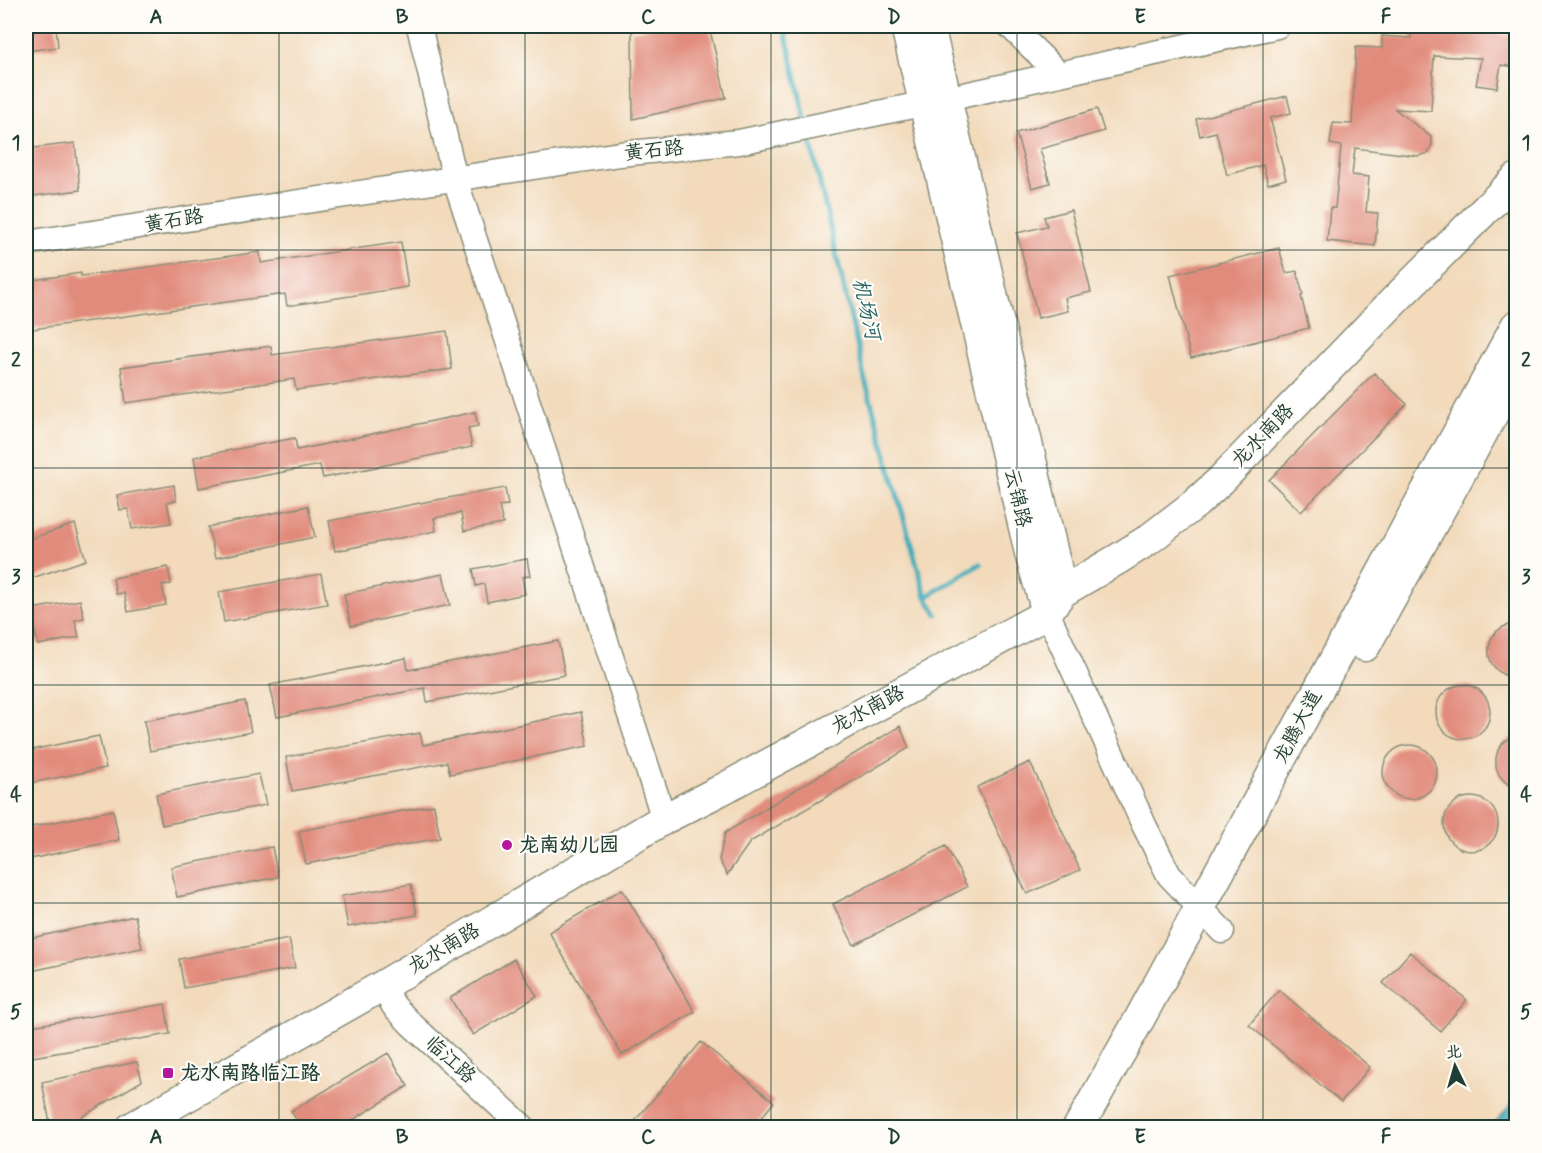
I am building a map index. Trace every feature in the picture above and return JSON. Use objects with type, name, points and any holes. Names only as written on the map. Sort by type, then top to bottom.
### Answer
[{"type":"main road","name":"云锦路","points":[[906,26],[935,101],[1054,602]]},
{"type":"main road","name":"云锦路","points":[[929,26],[935,101]]},
{"type":"main road","name":"龙水南路","points":[[131,1128],[382,986],[664,819],[1035,620],[1054,602],[1148,540],[1196,503],[1516,179]]},
{"type":"main road","name":"龙腾大道","points":[[1078,1128],[1126,1043],[1211,919],[1516,326]]},
{"type":"main road","name":"龙腾大道","points":[[1095,1128],[1437,518],[1516,372]]},
{"type":"street","points":[[419,26],[455,179],[664,819]]},
{"type":"street","points":[[1010,26],[1058,73]]},
{"type":"street","name":"黄石路","points":[[26,243],[621,154],[739,142],[1277,26]]},
{"type":"street","name":"云锦路","points":[[1054,602],[1144,825],[1169,875],[1211,919]]},
{"type":"street","name":"临江路","points":[[382,986],[394,1006],[411,1024],[525,1128]]},
{"type":"water","points":[[1516,1099],[1516,1127],[1491,1127]]},
{"type":"building","points":[[26,26],[56,26],[58,47],[26,51]]},
{"type":"building","points":[[659,26],[709,26],[726,98],[633,119],[632,31]]},
{"type":"building","points":[[1411,31],[1485,34],[1485,32],[1516,37],[1516,67],[1501,65],[1497,88],[1476,85],[1481,58],[1434,56],[1431,111],[1395,109],[1431,137],[1432,144],[1429,153],[1418,156],[1355,148],[1352,175],[1369,177],[1366,212],[1378,213],[1375,246],[1327,241],[1330,208],[1335,208],[1341,146],[1330,144],[1333,123],[1352,124],[1356,47],[1382,48],[1382,36],[1411,38]]},
{"type":"building","points":[[1287,96],[1291,113],[1270,118],[1286,179],[1268,184],[1263,165],[1227,175],[1216,132],[1200,136],[1196,119]]},
{"type":"building","points":[[1097,109],[1104,131],[1040,149],[1050,183],[1032,188],[1016,133]]},
{"type":"building","points":[[75,143],[80,190],[26,197],[26,149]]},
{"type":"building","points":[[1071,210],[1091,292],[1065,298],[1068,311],[1038,318],[1017,233],[1047,226],[1044,217]]},
{"type":"building","points":[[401,242],[408,287],[287,306],[285,294],[26,330],[26,281],[81,273],[81,276],[260,252],[261,263]]},
{"type":"building","points":[[1279,248],[1286,273],[1297,271],[1309,328],[1191,358],[1170,275]]},
{"type":"building","points":[[447,331],[452,369],[296,390],[294,379],[126,403],[121,367],[271,346],[272,355]]},
{"type":"building","points":[[1374,373],[1407,404],[1301,512],[1269,480]]},
{"type":"building","points":[[475,412],[478,426],[468,428],[472,447],[323,478],[320,465],[199,488],[194,457],[295,438],[297,450]]},
{"type":"building","points":[[174,485],[176,501],[167,502],[171,523],[132,529],[128,509],[120,510],[117,495]]},
{"type":"building","points":[[505,488],[508,505],[499,506],[503,524],[464,531],[461,513],[434,518],[436,531],[335,551],[329,521]]},
{"type":"building","points":[[308,506],[315,537],[215,558],[208,527]]},
{"type":"building","points":[[75,524],[86,560],[26,580],[26,540]]},
{"type":"building","points":[[527,559],[530,576],[522,577],[525,594],[487,602],[484,584],[476,586],[473,569]]},
{"type":"building","points":[[168,567],[171,584],[162,585],[166,605],[128,612],[124,593],[116,594],[113,578]]},
{"type":"building","points":[[321,574],[327,604],[224,622],[219,592]]},
{"type":"building","points":[[443,574],[450,605],[351,626],[344,594]]},
{"type":"building","points":[[80,600],[84,618],[75,620],[79,637],[38,645],[34,627],[26,629],[26,610]]},
{"type":"building","points":[[1516,622],[1516,679],[1497,670],[1489,656],[1489,647],[1496,632]]},
{"type":"building","points":[[558,641],[565,675],[427,702],[425,688],[277,717],[270,685],[406,658],[408,670]]},
{"type":"building","points":[[1463,685],[1473,687],[1482,693],[1488,702],[1490,712],[1488,722],[1482,731],[1473,737],[1463,739],[1453,737],[1444,731],[1438,722],[1436,712],[1438,702],[1444,693],[1453,687]]},
{"type":"building","points":[[245,701],[251,732],[150,751],[144,721]]},
{"type":"building","points":[[581,712],[588,746],[450,774],[447,762],[292,791],[286,757],[420,733],[423,745]]},
{"type":"building","points":[[900,726],[909,748],[750,842],[727,875],[719,860],[725,833]]},
{"type":"building","points":[[1516,734],[1516,790],[1499,775],[1496,758],[1503,743]]},
{"type":"building","points":[[99,736],[106,768],[26,784],[26,751]]},
{"type":"building","points":[[1410,745],[1420,747],[1429,753],[1435,762],[1437,772],[1435,782],[1429,791],[1420,797],[1410,799],[1400,797],[1391,791],[1385,782],[1383,772],[1385,762],[1391,753],[1400,747]]},
{"type":"building","points":[[1030,762],[1080,870],[1027,894],[977,787]]},
{"type":"building","points":[[259,774],[266,805],[162,825],[156,794]]},
{"type":"building","points":[[1471,797],[1481,799],[1490,805],[1496,814],[1498,824],[1496,834],[1490,843],[1481,849],[1471,851],[1461,849],[1452,843],[1446,834],[1444,824],[1446,814],[1452,805],[1461,799]]},
{"type":"building","points":[[434,805],[440,838],[306,864],[299,831]]},
{"type":"building","points":[[113,810],[119,840],[26,860],[26,828]]},
{"type":"building","points":[[946,846],[967,887],[854,945],[833,904]]},
{"type":"building","points":[[272,847],[278,877],[177,897],[171,867]]},
{"type":"building","points":[[411,884],[417,915],[348,927],[342,896]]},
{"type":"building","points":[[622,889],[695,1012],[622,1055],[549,932]]},
{"type":"building","points":[[135,916],[142,948],[26,972],[26,939]]},
{"type":"building","points":[[289,939],[295,968],[184,988],[179,959]]},
{"type":"building","points":[[1410,952],[1467,1000],[1440,1031],[1383,983]]},
{"type":"building","points":[[514,959],[537,996],[473,1035],[450,998]]},
{"type":"building","points":[[1279,990],[1370,1067],[1341,1102],[1249,1025]]},
{"type":"building","points":[[165,1004],[170,1034],[26,1058],[26,1027]]},
{"type":"building","points":[[701,1042],[774,1102],[753,1128],[629,1128]]},
{"type":"building","points":[[388,1053],[408,1086],[340,1128],[301,1128],[291,1111]]},
{"type":"building","points":[[137,1062],[142,1081],[63,1128],[51,1128],[42,1082]]},
{"type":"waterway","name":"机场河","points":[[784,26],[806,123]]},
{"type":"waterway","name":"机场河","points":[[809,135],[865,380],[926,597],[937,614]]},
{"type":"waterway","name":"机场河","points":[[926,597],[980,564]]},
{"type":"place","name":"龙南幼儿园","points":[[507,845]]},
{"type":"place","name":"龙水南路临江路","points":[[168,1073]]}]
